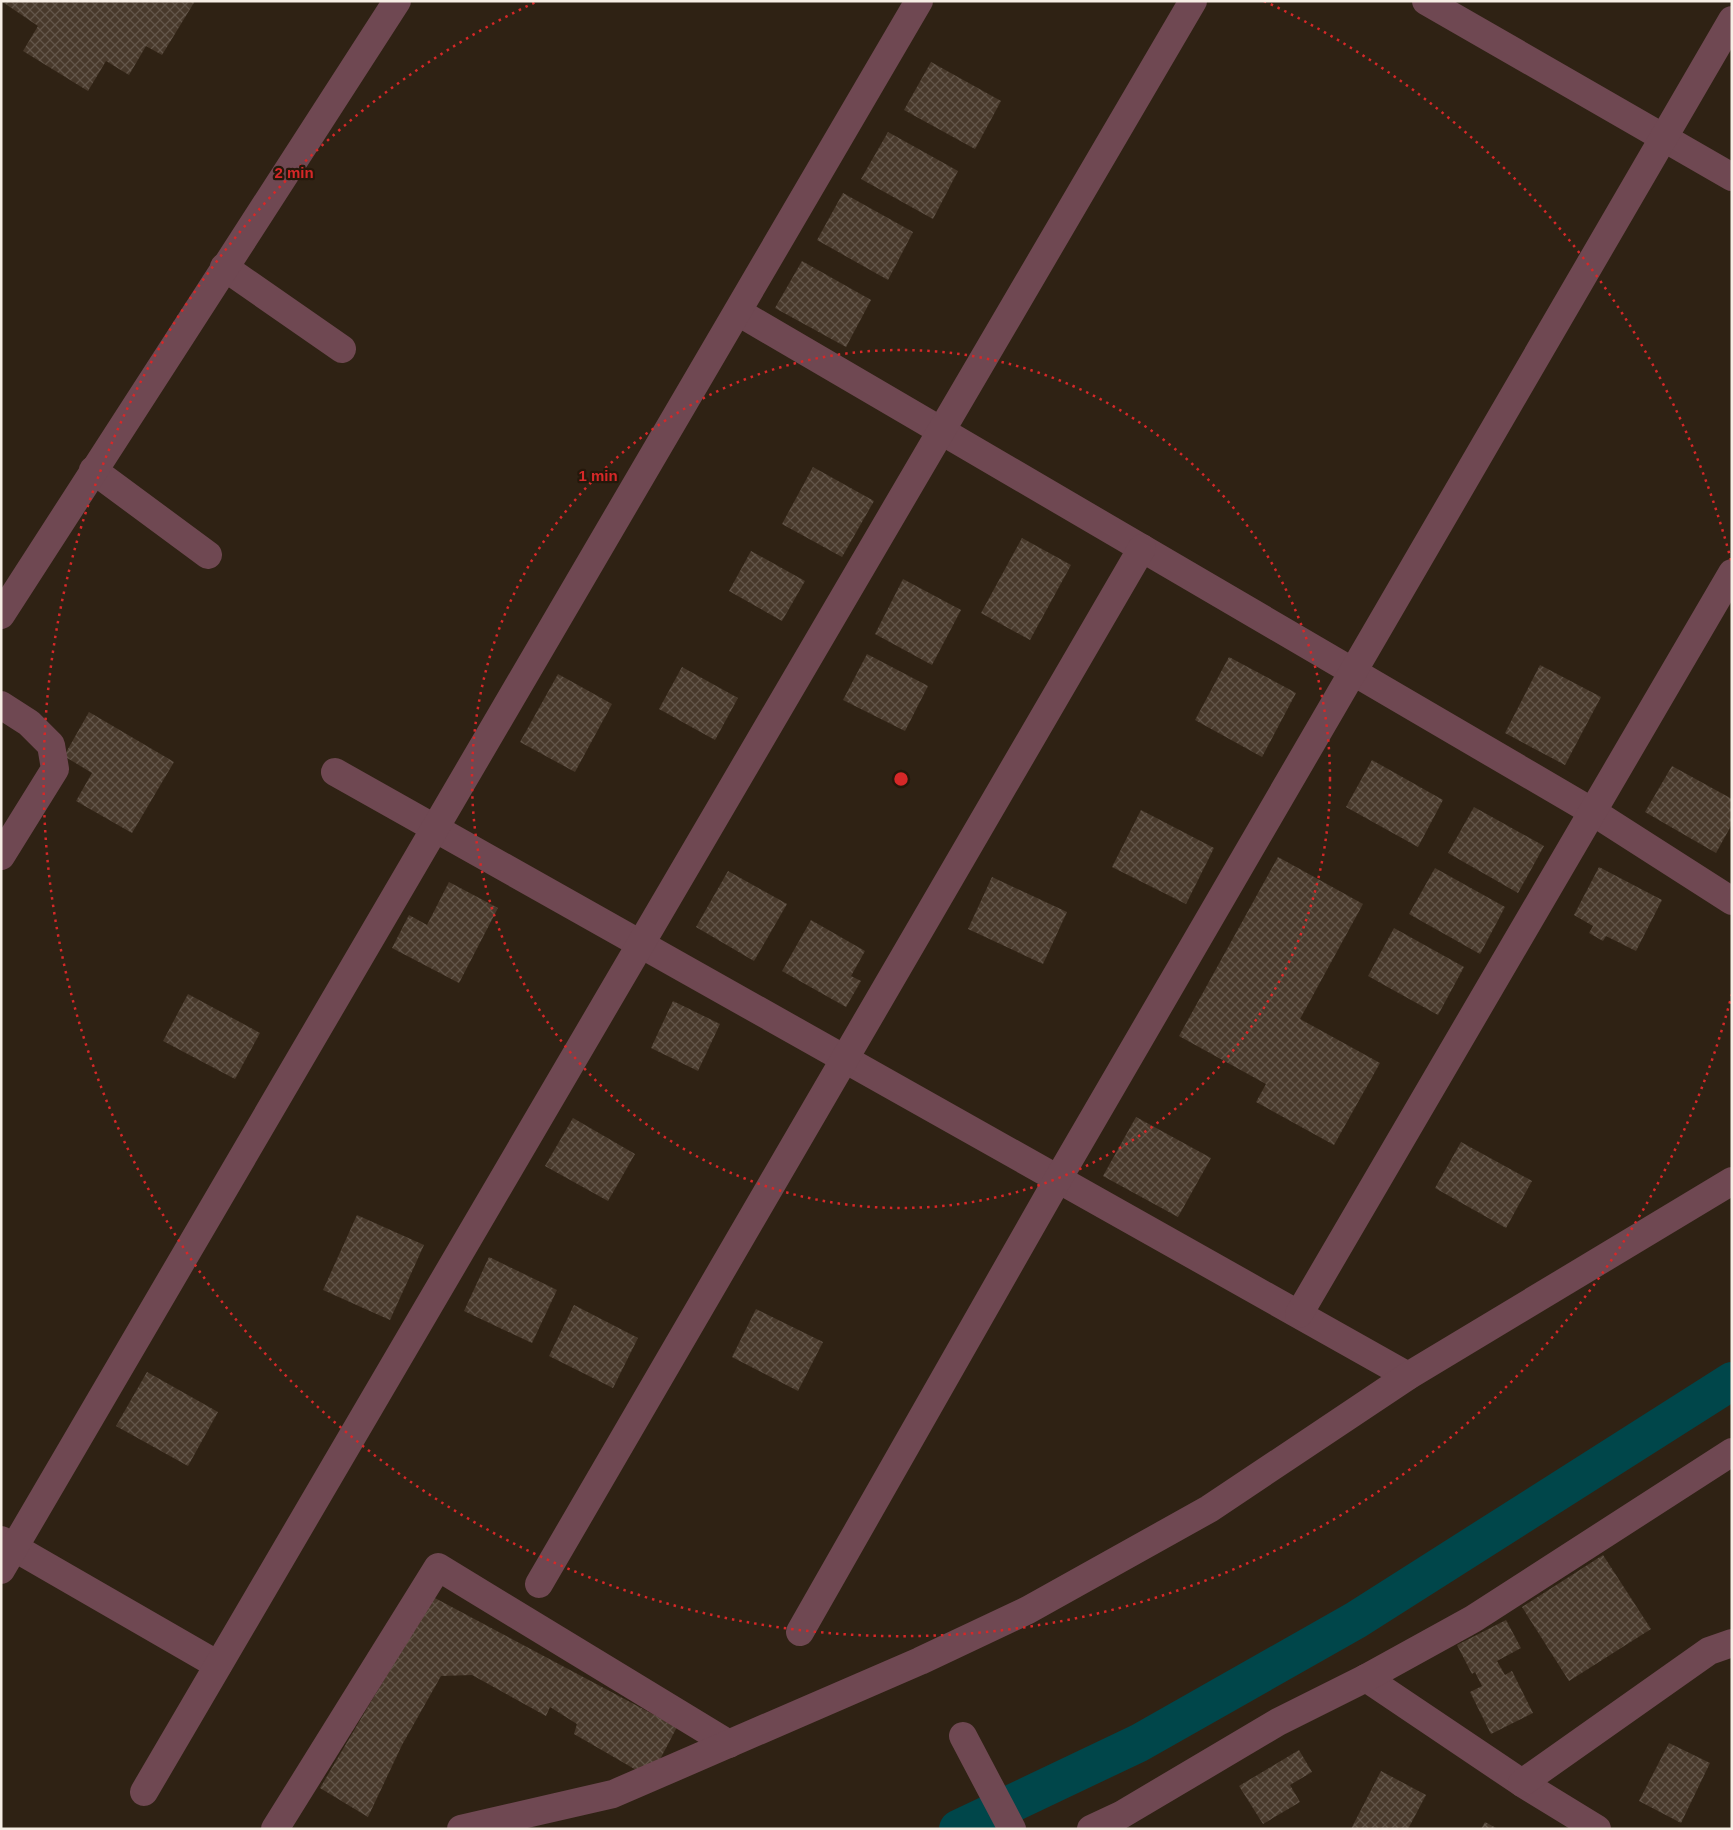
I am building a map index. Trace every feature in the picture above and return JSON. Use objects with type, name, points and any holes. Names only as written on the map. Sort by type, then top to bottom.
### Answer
[{"type":"street","points":[[1,615],[397,1]]},
{"type":"street","points":[[218,1665],[6,1553],[435,828],[919,1]]},
{"type":"street","points":[[144,1792],[1193,1]]},
{"type":"street","points":[[1426,1],[1456,9],[1663,138],[1732,177]]},
{"type":"street","points":[[800,1632],[1058,1179],[1732,20]]},
{"type":"street","points":[[224,267],[342,349]]},
{"type":"street","points":[[738,312],[1593,812],[1732,901]]},
{"type":"street","points":[[94,470],[208,555]]},
{"type":"street","points":[[538,1584],[1142,548]]},
{"type":"street","points":[[1299,1314],[1732,573]]},
{"type":"street","points":[[1,705],[29,723],[51,745],[55,769],[1,856]]},
{"type":"street","points":[[335,772],[1408,1376]]},
{"type":"street","points":[[461,1829],[613,1794],[824,1703],[1028,1610],[1201,1514],[1408,1376],[1732,1181]]},
{"type":"street","points":[[1090,1829],[1121,1815],[1278,1722],[1366,1678],[1473,1619],[1732,1452]]},
{"type":"street","points":[[275,1829],[438,1567],[729,1744]]},
{"type":"street","points":[[1522,1783],[1709,1651],[1732,1643]]},
{"type":"street","points":[[1366,1678],[1522,1783],[1597,1829]]},
{"type":"street","points":[[968,1745],[1012,1829]]},
{"type":"building","points":[[1,1],[195,1],[162,55],[146,46],[129,75],[106,61],[88,91],[23,51],[38,26]]},
{"type":"building","points":[[931,62],[1001,101],[975,149],[904,110]]},
{"type":"building","points":[[888,132],[958,171],[933,219],[861,179]]},
{"type":"building","points":[[843,193],[913,232],[888,280],[817,240]]},
{"type":"building","points":[[802,261],[871,300],[846,347],[775,308]]},
{"type":"building","points":[[813,467],[874,501],[842,557],[782,524]]},
{"type":"building","points":[[1022,538],[1071,565],[1030,640],[981,613]]},
{"type":"building","points":[[751,551],[805,581],[782,621],[729,591]]},
{"type":"building","points":[[903,579],[961,610],[932,665],[875,634]]},
{"type":"building","points":[[867,654],[928,686],[905,731],[843,700]]},
{"type":"building","points":[[1229,657],[1296,693],[1262,757],[1195,720]]},
{"type":"building","points":[[1540,665],[1601,697],[1565,765],[1505,733]]},
{"type":"building","points":[[682,667],[738,698],[715,740],[659,709]]},
{"type":"building","points":[[558,674],[612,704],[575,772],[520,742]]},
{"type":"building","points":[[89,712],[174,762],[132,833],[76,801],[92,773],[64,756]]},
{"type":"building","points":[[1372,760],[1443,800],[1418,847],[1346,807]]},
{"type":"building","points":[[1672,766],[1732,799],[1732,824],[1716,853],[1645,812]]},
{"type":"building","points":[[1474,807],[1544,846],[1518,893],[1448,853]]},
{"type":"building","points":[[1141,810],[1214,848],[1186,904],[1112,867]]},
{"type":"building","points":[[1278,857],[1363,904],[1300,1019],[1380,1063],[1334,1145],[1256,1102],[1266,1084],[1179,1036]]},
{"type":"building","points":[[1599,867],[1662,900],[1636,951],[1606,936],[1603,941],[1589,933],[1593,926],[1574,915]]},
{"type":"building","points":[[1435,868],[1505,907],[1480,954],[1409,914]]},
{"type":"building","points":[[728,871],[787,904],[754,961],[696,927]]},
{"type":"building","points":[[992,877],[1067,912],[1043,964],[968,929]]},
{"type":"building","points":[[449,882],[498,908],[459,983],[392,948],[409,915],[427,925]]},
{"type":"building","points":[[811,920],[865,951],[851,976],[861,981],[846,1007],[782,971]]},
{"type":"building","points":[[1394,928],[1464,967],[1438,1015],[1368,976]]},
{"type":"building","points":[[188,994],[260,1033],[235,1079],[163,1041]]},
{"type":"building","points":[[673,1001],[720,1024],[698,1071],[651,1048]]},
{"type":"building","points":[[1136,1117],[1211,1158],[1178,1217],[1103,1176]]},
{"type":"building","points":[[573,1118],[635,1154],[608,1201],[545,1166]]},
{"type":"building","points":[[1461,1142],[1532,1181],[1506,1228],[1435,1188]]},
{"type":"building","points":[[357,1215],[424,1245],[390,1320],[323,1290]]},
{"type":"building","points":[[489,1257],[557,1290],[532,1343],[464,1311]]},
{"type":"building","points":[[574,1305],[638,1338],[613,1388],[549,1356]]},
{"type":"building","points":[[756,1309],[823,1342],[798,1391],[732,1357]]},
{"type":"building","points":[[147,1372],[218,1412],[188,1466],[116,1426]]},
{"type":"building","points":[[1603,1555],[1651,1629],[1569,1681],[1522,1607]]},
{"type":"building","points":[[433,1597],[677,1727],[656,1767],[638,1771],[574,1734],[577,1724],[550,1707],[546,1716],[472,1675],[441,1676],[402,1745],[368,1817],[320,1788]]},
{"type":"building","points":[[1506,1620],[1521,1648],[1497,1661],[1505,1675],[1512,1671],[1533,1713],[1491,1734],[1470,1692],[1482,1686],[1475,1672],[1472,1674],[1457,1645]]},
{"type":"building","points":[[1669,1743],[1710,1763],[1681,1823],[1639,1801]]},
{"type":"building","points":[[1299,1750],[1312,1772],[1290,1785],[1300,1802],[1263,1824],[1239,1786]]},
{"type":"building","points":[[1381,1771],[1426,1795],[1408,1829],[1351,1829]]},
{"type":"building","points":[[1485,1822],[1498,1829],[1481,1829]]},
{"type":"waterway","points":[[958,1829],[1139,1743],[1356,1620],[1732,1381]]}]
